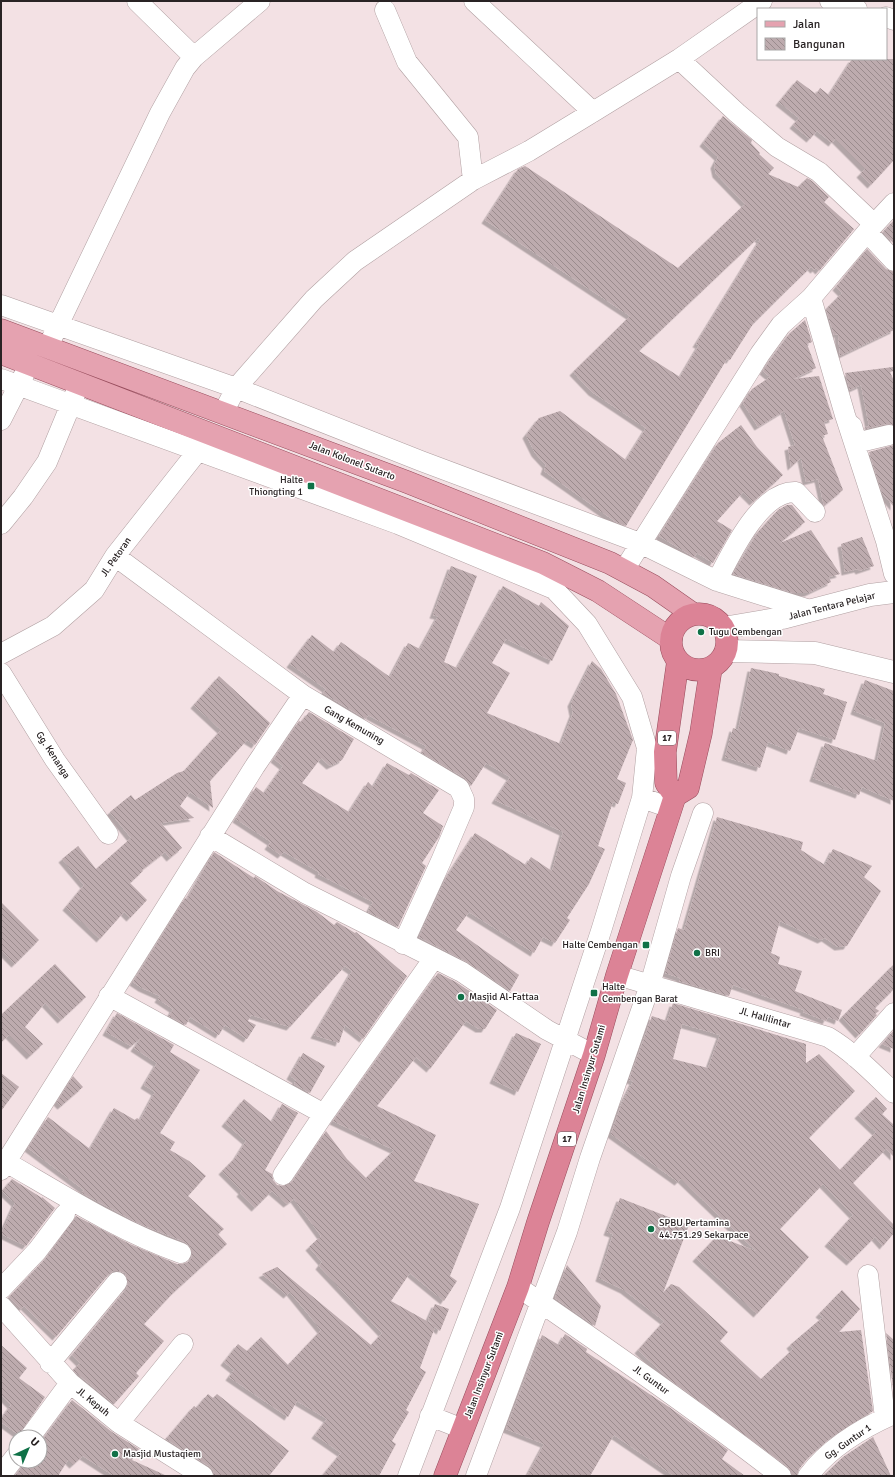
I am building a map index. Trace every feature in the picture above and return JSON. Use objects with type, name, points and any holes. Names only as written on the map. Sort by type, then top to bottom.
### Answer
[{"type":"highway","points":[[671,639],[674,628],[682,619],[693,614],[710,616],[723,628],[727,639],[726,651],[720,661],[711,668],[699,670],[688,668],[676,669]]},
{"type":"highway","name":"17","points":[[671,639],[676,669],[665,752],[666,783],[673,802],[688,788],[701,733],[711,668]]},
{"type":"highway","name":"Jalan Insinyur Sutami","points":[[445,1476],[518,1287],[538,1222],[594,1055],[617,975],[673,802]]},
{"type":"main road","name":"Jalan Kolonel Sutarto","points":[[1,330],[415,485],[624,570],[653,586],[693,614]]},
{"type":"main road","points":[[1,353],[205,432],[400,517],[471,545],[543,564],[598,591],[671,639]]},
{"type":"main road","name":"Jalan Tentara Pelajar","points":[[723,628],[771,620],[870,595],[894,592]]},
{"type":"main road","points":[[726,651],[815,653],[894,672]]},
{"type":"street","points":[[137,1],[194,56]]},
{"type":"street","points":[[47,347],[160,113],[185,68],[194,56],[260,1]]},
{"type":"street","points":[[830,1],[854,8]]},
{"type":"street","points":[[480,3],[593,112]]},
{"type":"street","points":[[224,413],[236,388],[314,299],[349,266],[379,243],[472,180],[529,151],[679,59],[748,4]]},
{"type":"street","points":[[385,10],[407,62],[468,137],[472,180]]},
{"type":"street","points":[[679,59],[777,147],[819,172],[870,228],[894,261]]},
{"type":"street","points":[[624,570],[760,354],[781,325],[810,298],[894,202]]},
{"type":"street","points":[[810,298],[845,415],[886,541],[894,574]]},
{"type":"street","points":[[1,305],[236,388],[428,463],[640,543],[717,581],[810,610]]},
{"type":"street","points":[[1,420],[10,382],[28,364]]},
{"type":"street","points":[[10,382],[197,452],[400,517]]},
{"type":"street","points":[[1,524],[23,497],[47,462],[80,383]]},
{"type":"street","points":[[845,415],[850,416],[856,440],[860,442],[889,434]]},
{"type":"street","name":"Jl. Petoran","points":[[1,654],[53,626],[94,590],[115,556],[197,452],[205,432]]},
{"type":"street","points":[[717,581],[732,551],[760,509],[772,499],[787,492],[796,492],[815,512]]},
{"type":"street","points":[[408,1476],[510,1208],[566,1040],[642,798],[647,748],[632,697],[587,624],[554,589],[471,545]]},
{"type":"street","name":"Gang Kemuning","points":[[115,556],[302,695],[455,785],[462,792],[464,806],[442,861],[403,944]]},
{"type":"street","name":"Gg. Kenanga","points":[[1,673],[55,760],[108,834]]},
{"type":"street","points":[[181,1253],[144,1239],[4,1166],[210,836],[302,695]]},
{"type":"street","points":[[642,798],[673,802]]},
{"type":"street","points":[[476,1476],[541,1303],[650,985],[681,876],[703,813]]},
{"type":"street","points":[[210,836],[305,893],[403,944],[462,972],[547,1030],[594,1055]]},
{"type":"street","points":[[601,931],[628,941]]},
{"type":"street","points":[[283,1175],[434,958]]},
{"type":"street","name":"Jl. Halilintar","points":[[617,975],[810,1031],[834,1041],[855,1057],[894,1094]]},
{"type":"street","points":[[109,996],[324,1114]]},
{"type":"street","points":[[855,1057],[894,1014]]},
{"type":"street","points":[[1,1289],[36,1252],[66,1214]]},
{"type":"street","points":[[868,1275],[890,1416]]},
{"type":"street","points":[[50,1363],[116,1282]]},
{"type":"street","name":"Jl. Guntur","points":[[518,1287],[732,1438],[781,1476]]},
{"type":"street","name":"Jl. Kepuh","points":[[1,1306],[50,1363],[70,1383],[119,1423],[203,1476]]},
{"type":"street","points":[[119,1423],[183,1344]]},
{"type":"street","points":[[36,1429],[70,1383]]},
{"type":"street","points":[[430,1416],[463,1429]]},
{"type":"street","name":"Gg. Guntur 1","points":[[808,1476],[837,1448],[867,1427],[890,1416]]},
{"type":"street","points":[[1,1476],[8,1467]]},
{"type":"building","points":[[894,59],[894,160],[871,185],[860,174],[865,169],[835,139],[832,143],[817,131],[810,139],[793,125],[799,118],[779,102],[797,80],[816,94],[820,88],[829,95],[851,60]]},
{"type":"building","points":[[723,116],[752,140],[751,143],[760,153],[759,154],[774,168],[768,174],[798,187],[807,178],[812,181],[829,197],[824,202],[854,229],[819,271],[816,268],[814,270],[811,267],[753,324],[730,360],[727,359],[626,526],[616,522],[544,471],[546,465],[535,453],[526,435],[539,418],[560,411],[626,460],[646,428],[592,392],[573,372],[630,316],[485,220],[518,169],[525,166],[678,268],[745,204],[716,174],[714,165],[718,157],[703,143]],"holes":[[[758,238],[760,240],[696,344],[699,345],[680,377],[639,351]]]},
{"type":"building","points":[[894,220],[894,244],[883,232]]},
{"type":"building","points":[[867,249],[886,269],[894,272],[894,330],[840,356],[838,334],[834,335],[826,309],[842,293],[836,287]]},
{"type":"building","points":[[805,320],[812,342],[807,344],[816,368],[793,379],[819,376],[833,419],[824,422],[828,434],[822,436],[843,490],[824,506],[818,479],[806,482],[801,458],[791,467],[788,447],[795,445],[784,411],[758,427],[743,403],[752,389],[770,377],[763,371],[790,333]]},
{"type":"building","points":[[893,367],[894,371],[890,372],[894,381],[894,425],[886,424],[865,429],[864,428],[869,426],[861,385],[850,390],[845,373]]},
{"type":"building","points":[[741,425],[757,447],[783,475],[753,502],[743,492],[717,521],[732,530],[713,563],[697,553],[694,557],[659,536],[718,443]]},
{"type":"building","points":[[894,445],[894,507],[882,493],[869,452]]},
{"type":"building","points":[[787,505],[792,505],[805,522],[780,543],[811,530],[840,574],[829,577],[831,582],[808,593],[793,593],[733,574],[758,532],[778,510]]},
{"type":"building","points":[[862,537],[874,566],[859,571],[858,569],[845,572],[841,544]]},
{"type":"building","points":[[451,566],[477,576],[444,662],[457,668],[503,586],[539,606],[541,602],[569,626],[552,661],[506,639],[492,663],[510,673],[487,713],[561,744],[573,713],[571,703],[592,661],[601,669],[616,694],[633,740],[617,779],[626,783],[618,804],[613,802],[598,846],[605,849],[589,884],[567,918],[570,920],[555,943],[543,937],[534,953],[469,912],[456,930],[519,975],[510,991],[467,962],[419,937],[446,878],[475,833],[526,865],[531,857],[552,871],[563,832],[495,800],[510,777],[486,763],[471,786],[465,778],[422,753],[426,746],[368,715],[366,719],[323,693],[326,689],[290,664],[312,635],[334,652],[341,642],[390,677],[408,643],[420,649],[438,616],[433,615]]},
{"type":"building","points":[[751,668],[779,674],[779,676],[825,689],[823,694],[847,702],[835,740],[799,728],[790,751],[768,742],[760,768],[725,757],[733,728],[738,730]]},
{"type":"building","points":[[219,676],[270,723],[255,745],[247,740],[210,781],[213,808],[190,792],[180,806],[194,818],[161,823],[182,848],[170,858],[165,852],[142,870],[143,871],[130,883],[147,900],[130,918],[124,912],[100,939],[66,907],[84,885],[62,859],[78,846],[96,869],[131,838],[110,812],[131,795],[135,800],[177,773],[184,771],[221,730],[194,705]]},
{"type":"building","points":[[865,680],[894,691],[894,801],[862,787],[859,795],[813,778],[825,743],[877,761],[885,723],[854,711]]},
{"type":"building","points":[[309,712],[354,739],[342,760],[330,766],[321,758],[302,783],[349,812],[368,782],[373,787],[387,763],[409,775],[411,773],[439,790],[423,813],[443,826],[439,837],[422,863],[426,866],[398,927],[368,912],[373,902],[318,874],[319,872],[284,852],[281,855],[268,846],[271,842],[236,819],[256,787],[264,793],[283,766],[274,759],[299,721],[301,722]]},
{"type":"building","points":[[717,817],[803,842],[801,850],[825,865],[833,849],[872,866],[864,877],[881,891],[847,946],[838,947],[825,938],[821,940],[780,921],[771,953],[780,957],[778,964],[802,971],[795,991],[842,1010],[838,1021],[828,1017],[826,1021],[803,1012],[804,1010],[733,985],[729,996],[679,981],[680,978],[665,973],[678,928],[684,930]]},
{"type":"building","points":[[214,852],[254,878],[255,876],[277,891],[317,912],[334,925],[337,922],[355,933],[356,932],[407,976],[363,1039],[345,1025],[339,1043],[314,1035],[352,971],[345,966],[290,1027],[251,1015],[248,1021],[256,1025],[247,1039],[225,1025],[219,1035],[190,1017],[186,1025],[169,1016],[173,1009],[158,999],[160,996],[133,982],[185,898],[187,899]]},
{"type":"building","points":[[1,902],[39,940],[15,964],[1,950]]},
{"type":"building","points":[[55,964],[86,997],[61,1020],[45,1003],[25,1027],[43,1044],[30,1056],[9,1035],[1,1042],[1,1015]]},
{"type":"building","points":[[894,964],[894,989],[875,1008],[879,1011],[875,1014],[877,1015],[859,1035],[842,1017]]},
{"type":"building","points":[[438,973],[456,982],[497,1010],[485,1029],[479,1029],[466,1021],[430,1069],[416,1057],[377,1106],[436,1135],[414,1181],[479,1204],[450,1276],[457,1281],[444,1301],[410,1273],[391,1301],[434,1325],[428,1320],[435,1304],[449,1309],[440,1331],[435,1327],[420,1368],[426,1372],[406,1410],[409,1412],[392,1441],[396,1444],[379,1476],[322,1476],[341,1453],[315,1435],[327,1419],[297,1401],[288,1417],[229,1377],[234,1370],[224,1362],[238,1344],[247,1351],[261,1337],[288,1365],[321,1330],[290,1292],[287,1295],[262,1274],[277,1267],[371,1345],[382,1333],[319,1266],[322,1262],[309,1247],[321,1236],[294,1199],[287,1204],[272,1191],[255,1208],[240,1193],[242,1191],[222,1171],[236,1157],[246,1141],[225,1123],[244,1099],[272,1122],[282,1104],[298,1113],[265,1170],[272,1174],[273,1180],[277,1185],[283,1186],[292,1182],[326,1131],[347,1159],[366,1178],[394,1150],[333,1121]]},
{"type":"building","points":[[673,1003],[806,1044],[806,1063],[819,1054],[855,1091],[809,1138],[840,1170],[876,1132],[858,1115],[876,1097],[887,1109],[882,1114],[894,1125],[894,1157],[886,1149],[853,1183],[894,1225],[894,1233],[883,1246],[875,1237],[850,1262],[828,1243],[853,1215],[823,1184],[780,1229],[809,1257],[757,1314],[696,1258],[717,1236],[756,1251],[681,1179],[678,1182],[611,1134],[621,1105],[633,1081],[629,1080],[652,1016],[667,1021]],"holes":[[[682,1024],[720,1035],[708,1068],[673,1059]]]},
{"type":"building","points":[[117,1013],[174,1045],[170,1052],[200,1070],[160,1133],[175,1142],[170,1150],[189,1161],[206,1176],[188,1196],[224,1229],[218,1234],[227,1244],[174,1292],[144,1324],[164,1341],[136,1373],[139,1376],[114,1404],[73,1370],[80,1363],[72,1355],[126,1289],[128,1284],[125,1273],[113,1271],[108,1275],[56,1337],[24,1306],[21,1309],[9,1297],[46,1258],[76,1216],[130,1244],[177,1264],[188,1262],[192,1257],[190,1246],[185,1242],[140,1224],[82,1193],[84,1190],[28,1148],[48,1117],[90,1149],[114,1108],[135,1120],[137,1118],[140,1120],[155,1092],[144,1085],[157,1063],[134,1048],[141,1038],[131,1046],[106,1032]]},
{"type":"building","points":[[894,1030],[894,1049],[882,1044]]},
{"type":"building","points":[[516,1033],[541,1044],[518,1092],[493,1080]]},
{"type":"building","points":[[303,1053],[325,1066],[310,1093],[294,1084],[296,1080],[290,1076]]},
{"type":"building","points":[[1,1073],[19,1087],[1,1111]]},
{"type":"building","points":[[73,1076],[83,1087],[61,1106],[57,1102]]},
{"type":"building","points":[[12,1179],[42,1197],[55,1208],[26,1246],[1,1234],[15,1203],[2,1191]]},
{"type":"building","points":[[620,1198],[689,1225],[663,1293],[671,1284],[679,1287],[728,1332],[720,1341],[761,1379],[793,1349],[790,1345],[823,1317],[819,1314],[842,1290],[860,1309],[839,1332],[861,1330],[873,1411],[829,1439],[808,1458],[799,1469],[797,1476],[792,1476],[788,1467],[668,1378],[638,1350],[664,1321],[624,1290],[599,1278],[613,1234],[607,1232]]},
{"type":"building","points":[[567,1265],[601,1306],[595,1326],[555,1298]]},
{"type":"building","points":[[886,1333],[894,1340],[894,1390],[893,1388]]},
{"type":"building","points":[[565,1334],[587,1349],[586,1352],[669,1407],[728,1450],[722,1459],[745,1476],[674,1476],[614,1435],[590,1476],[527,1476],[544,1444],[506,1429],[542,1335],[559,1345]]},
{"type":"building","points":[[1,1345],[27,1368],[19,1378],[45,1397],[23,1429],[11,1429],[1,1422],[1,1419],[11,1405],[2,1396],[1,1397]]},
{"type":"building","points":[[208,1394],[213,1398],[217,1394],[289,1451],[269,1476],[214,1476],[213,1470],[209,1466],[166,1439],[194,1406],[196,1408]]},
{"type":"building","points":[[72,1400],[112,1432],[139,1449],[132,1460],[167,1476],[114,1476],[83,1456],[73,1465],[68,1460],[58,1476],[15,1476],[20,1469],[48,1469],[48,1432]]},
{"type":"building","points":[[873,1437],[891,1476],[823,1476],[843,1457]]},
{"type":"place","name":"Halte Thiongting 1","points":[[311,486]]},
{"type":"place","name":"Tugu Cembengan","points":[[701,632]]},
{"type":"place","name":"Halte Cembengan","points":[[646,945]]},
{"type":"place","name":"BRI","points":[[697,953]]},
{"type":"place","name":"Halte Cembengan Barat","points":[[594,993]]},
{"type":"place","name":"Masjid Al-Fattaa","points":[[461,997]]},
{"type":"place","name":"SPBU Pertamina 44.751.29 Sekarpace","points":[[651,1229]]},
{"type":"place","name":"Masjid Mustaqiem","points":[[115,1454]]}]
